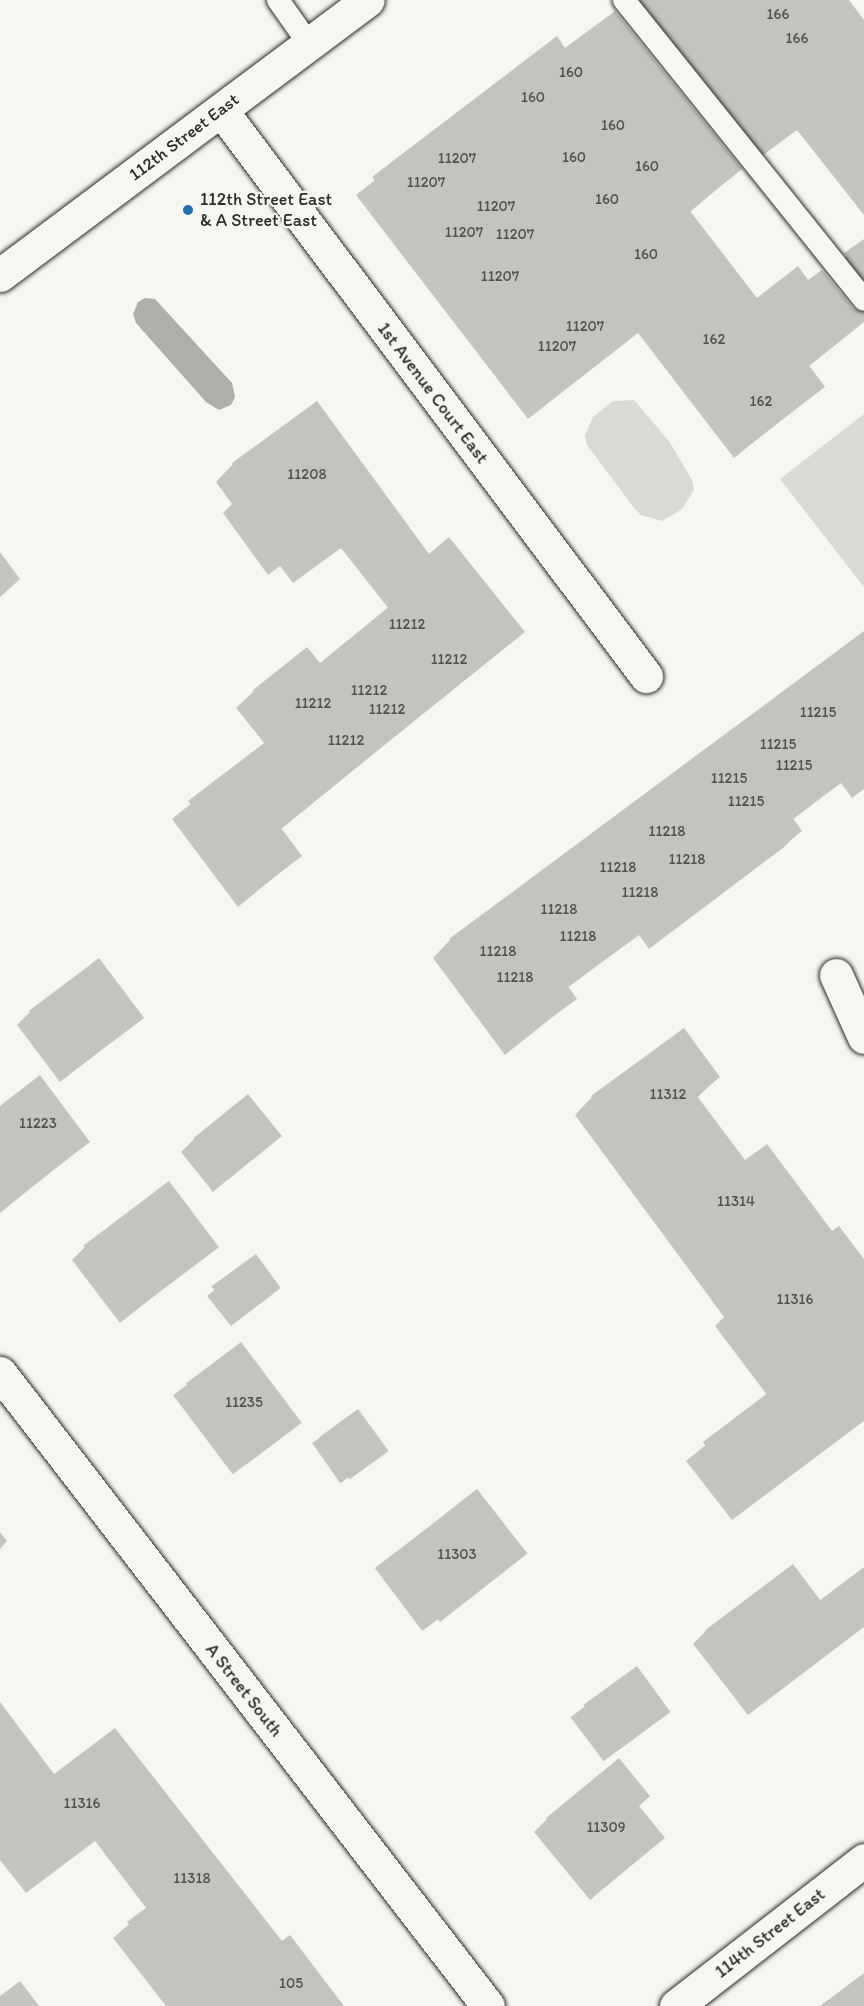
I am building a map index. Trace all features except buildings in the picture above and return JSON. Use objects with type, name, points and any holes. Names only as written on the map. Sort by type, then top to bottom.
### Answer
[{"type":"street","name":"112th Street East","points":[[0,275],[368,0]]},
{"type":"street","name":"1st Avenue Court East","points":[[221,110],[646,676]]},
{"type":"street","points":[[836,975],[864,1037]]},
{"type":"street","name":"A Street South","points":[[0,1373],[488,2006]]},
{"type":"street","name":"114th Street East","points":[[676,2006],[864,1860]]},
{"type":"lane","points":[[278,0],[309,44]]},
{"type":"lane","points":[[624,0],[864,300]]},
{"type":"shaded area","points":[[145,298],[155,299],[232,383],[235,397],[231,405],[219,410],[206,402],[136,323],[133,314],[138,302]]},
{"type":"shaded area","points":[[634,400],[669,441],[692,480],[694,490],[682,509],[662,521],[641,515],[635,509],[587,445],[585,436],[593,417],[613,401]]},
{"type":"shaded area","points":[[864,414],[864,587],[780,479]]},
{"type":"place","name":"112th Street East & A Street East","points":[[188,210]]}]
